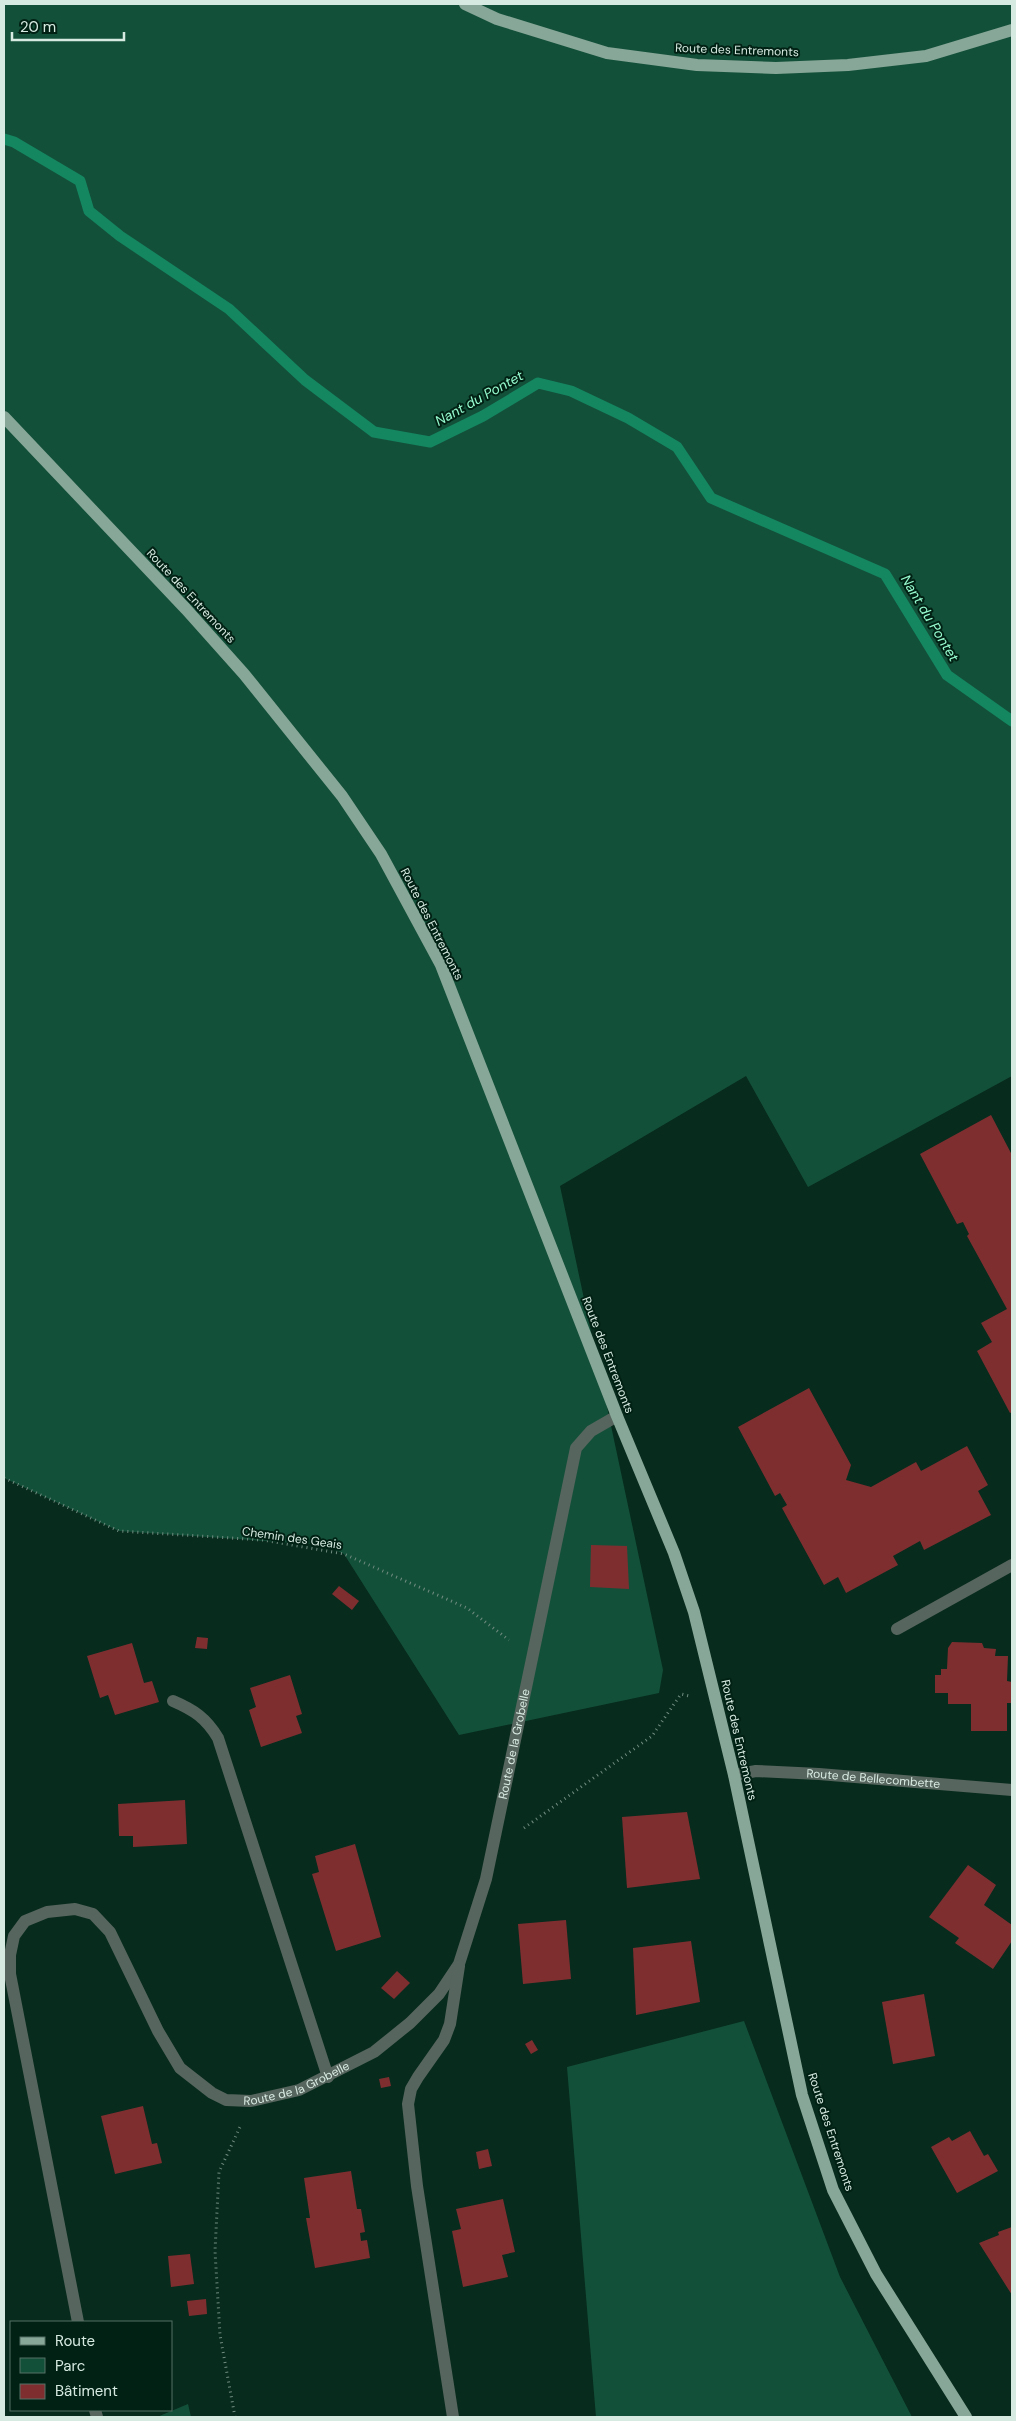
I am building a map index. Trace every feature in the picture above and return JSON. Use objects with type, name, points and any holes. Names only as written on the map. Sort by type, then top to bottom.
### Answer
[{"type":"main road","name":"Route des Entremonts","points":[[465,4],[498,19],[607,52],[697,65],[776,68],[848,64],[926,56],[1012,30]]},
{"type":"main road","name":"Route des Entremonts","points":[[4,417],[186,608],[244,674],[342,796],[381,854],[441,966],[617,1416],[674,1552],[694,1612],[734,1775],[802,2095],[833,2190],[876,2274],[966,2417]]},
{"type":"street","name":"Route de la Grobelle","points":[[78,2321],[10,1974],[10,1955],[14,1936],[26,1921],[47,1912],[75,1909],[93,1914],[110,1932],[158,2031],[180,2068],[212,2093],[226,2100],[252,2101],[299,2090],[328,2077],[374,2052],[410,2023],[439,1994],[459,1964],[486,1880],[576,1448],[591,1431],[617,1416]]},
{"type":"street","points":[[897,1629],[1012,1565]]},
{"type":"street","points":[[173,1701],[200,1714],[209,1723],[218,1738],[328,2077]]},
{"type":"street","name":"Route de Bellecombette","points":[[734,1775],[756,1771],[810,1773],[1012,1790]]},
{"type":"street","points":[[453,2417],[417,2186],[408,2104],[411,2089],[418,2076],[444,2040],[447,2032],[459,1964]]},
{"type":"path","name":"Chemin des Geais","points":[[4,1478],[119,1531],[263,1540],[344,1554],[467,1608],[532,1656]]},
{"type":"path","points":[[524,1828],[652,1736],[681,1694]]},
{"type":"path","points":[[235,2417],[219,2326],[215,2251],[219,2172],[238,2130],[266,2099]]},
{"type":"green space","points":[[4,4],[1012,4],[1012,1076],[808,1187],[746,1076],[560,1186],[663,1670],[659,1693],[459,1735],[344,1554],[325,1545],[119,1531],[4,1478]]},
{"type":"green space","points":[[744,2021],[840,2277],[912,2417],[596,2417],[567,2067]]},
{"type":"green space","points":[[188,2404],[191,2417],[157,2417]]},
{"type":"building","points":[[991,1115],[1012,1155],[1012,1412],[1010,1413],[977,1351],[992,1342],[981,1323],[1007,1309],[967,1236],[969,1234],[963,1222],[957,1224],[920,1154]]},
{"type":"building","points":[[809,1388],[851,1465],[846,1480],[871,1487],[916,1462],[921,1471],[967,1446],[988,1485],[978,1491],[991,1515],[924,1550],[920,1541],[893,1556],[898,1565],[846,1593],[838,1577],[824,1585],[782,1508],[787,1505],[780,1493],[775,1496],[738,1427]]},
{"type":"building","points":[[591,1545],[627,1546],[629,1589],[590,1587]]},
{"type":"building","points":[[339,1586],[359,1601],[352,1610],[332,1594]]},
{"type":"building","points":[[197,1637],[208,1638],[207,1649],[195,1648]]},
{"type":"building","points":[[952,1642],[982,1643],[984,1648],[996,1649],[995,1656],[1008,1656],[1007,1681],[1012,1682],[1012,1703],[1007,1703],[1007,1731],[971,1731],[971,1704],[948,1704],[948,1693],[935,1693],[935,1675],[941,1675],[941,1669],[947,1669],[948,1648]]},
{"type":"building","points":[[132,1643],[144,1683],[152,1681],[159,1702],[115,1715],[108,1695],[100,1698],[87,1656]]},
{"type":"building","points":[[290,1675],[302,1714],[296,1716],[302,1733],[261,1747],[249,1710],[256,1707],[250,1688]]},
{"type":"building","points":[[185,1800],[187,1844],[133,1847],[133,1836],[119,1836],[118,1804]]},
{"type":"building","points":[[687,1812],[700,1879],[627,1888],[622,1817]]},
{"type":"building","points":[[355,1844],[381,1937],[336,1951],[312,1874],[319,1872],[315,1856]]},
{"type":"building","points":[[968,1865],[996,1885],[984,1905],[1012,1925],[1012,1941],[993,1969],[955,1943],[959,1938],[929,1917]]},
{"type":"building","points":[[566,1920],[571,1979],[523,1984],[518,1924]]},
{"type":"building","points":[[691,1941],[700,2002],[636,2015],[633,1948]]},
{"type":"building","points":[[397,1971],[410,1983],[394,1999],[381,1988]]},
{"type":"building","points":[[924,1994],[935,2056],[893,2064],[882,2002]]},
{"type":"building","points":[[532,2040],[538,2050],[531,2054],[525,2044]]},
{"type":"building","points":[[389,2077],[391,2086],[381,2088],[379,2079]]},
{"type":"building","points":[[143,2106],[152,2144],[157,2143],[162,2163],[115,2174],[101,2116]]},
{"type":"building","points":[[970,2131],[984,2156],[988,2154],[998,2171],[957,2193],[931,2147],[949,2137],[952,2141]]},
{"type":"building","points":[[488,2149],[492,2166],[479,2169],[476,2152]]},
{"type":"building","points":[[351,2171],[357,2209],[361,2209],[365,2232],[360,2233],[361,2241],[367,2240],[370,2258],[315,2268],[306,2218],[310,2218],[304,2178]]},
{"type":"building","points":[[503,2199],[515,2252],[502,2255],[508,2277],[463,2287],[452,2231],[461,2229],[456,2209]]},
{"type":"building","points":[[1012,2227],[1012,2295],[979,2243],[999,2235],[998,2232]]},
{"type":"building","points":[[190,2254],[194,2284],[171,2287],[168,2256]]},
{"type":"building","points":[[206,2299],[207,2314],[189,2316],[187,2301]]},
{"type":"waterway","name":"Nant du Pontet","points":[[4,139],[14,142],[80,181],[89,211],[120,236],[229,309],[305,380],[374,432],[430,442],[483,416],[538,383],[571,391],[628,418],[677,447],[711,498],[885,574],[947,675],[1012,721]]}]
